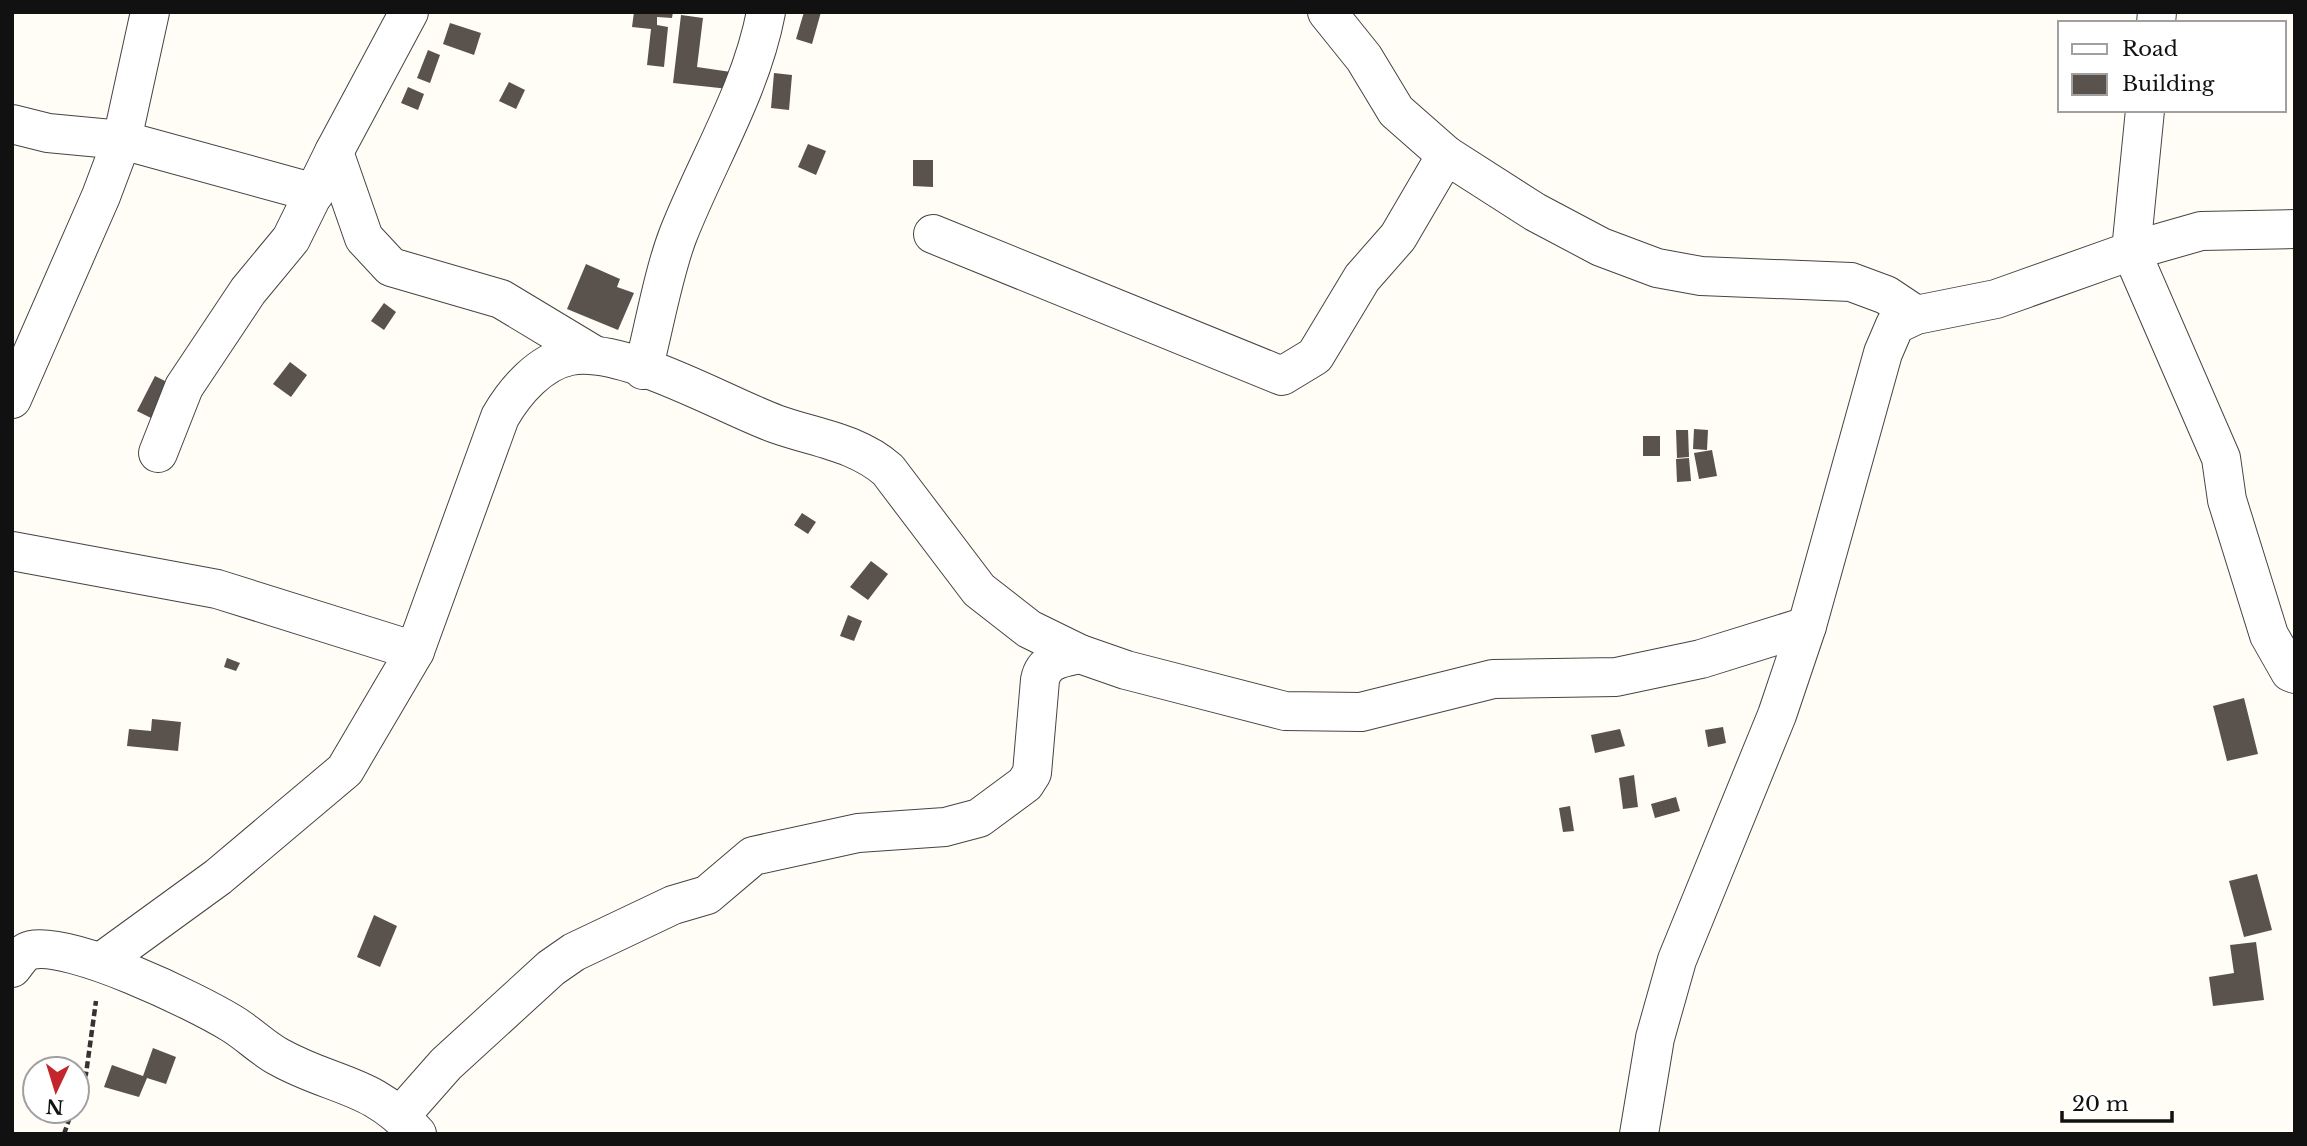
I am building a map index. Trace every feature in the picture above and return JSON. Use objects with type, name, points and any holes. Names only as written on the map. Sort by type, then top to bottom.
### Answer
[{"type":"street","points":[[12,399],[101,196],[122,140],[150,12]]},
{"type":"street","points":[[158,453],[184,387],[247,291],[291,239],[334,152],[410,12]]},
{"type":"street","points":[[643,370],[677,240],[706,164],[737,106],[766,12]]},
{"type":"street","points":[[1327,12],[1364,58],[1396,111],[1446,155],[1535,212],[1601,247],[1657,268],[1701,276],[1851,282],[1885,295],[1916,314]]},
{"type":"street","points":[[2145,112],[2131,251],[2221,458],[2227,500],[2269,635],[2290,672],[2295,674]]},
{"type":"street","points":[[12,124],[48,133],[122,140],[315,193]]},
{"type":"street","points":[[334,152],[364,238],[391,267],[501,299],[594,355],[681,382],[775,424],[851,446],[874,458],[896,480],[979,590],[1029,629],[1080,654],[1126,670],[1285,711],[1361,712],[1493,680],[1616,677],[1701,659],[1807,626]]},
{"type":"street","points":[[933,234],[1282,376],[1315,356],[1362,278],[1398,237],[1446,155]]},
{"type":"street","points":[[1639,1134],[1655,1038],[1677,960],[1777,715],[1807,626],[1890,332],[1902,320],[1916,314],[1996,299],[2131,251],[2201,231],[2295,229]]},
{"type":"street","points":[[101,962],[218,877],[268,832],[328,787],[345,770],[415,650],[486,452],[500,417],[514,393],[551,361],[594,355]]},
{"type":"street","points":[[12,551],[217,589],[415,650]]},
{"type":"street","points":[[12,968],[22,954],[30,950],[101,962],[180,995],[233,1024],[277,1056],[379,1098],[409,1124],[446,1064],[551,968],[574,951],[673,905],[713,892],[732,872],[754,856],[858,832],[945,827],[979,818],[1025,784],[1032,773],[1040,680],[1044,668],[1052,662],[1080,654]]},
{"type":"path","points":[[89,1055],[101,962]]},
{"type":"building","points":[[634,12],[673,12],[672,18],[657,17],[657,25],[668,27],[664,67],[647,65],[651,29],[632,27]]},
{"type":"building","points":[[804,12],[821,12],[812,44],[796,39]]},
{"type":"building","points":[[681,15],[703,18],[697,67],[731,72],[729,89],[673,83]]},
{"type":"building","points":[[450,23],[481,33],[474,55],[443,44]]},
{"type":"building","points":[[428,50],[440,55],[430,83],[417,78]]},
{"type":"building","points":[[774,73],[792,75],[789,110],[771,108]]},
{"type":"building","points":[[509,82],[525,90],[516,109],[499,101]]},
{"type":"building","points":[[408,87],[424,94],[418,110],[401,103]]},
{"type":"building","points":[[808,144],[826,151],[816,175],[798,167]]},
{"type":"building","points":[[913,160],[933,160],[933,187],[913,186]]},
{"type":"building","points":[[586,264],[620,279],[617,287],[634,293],[618,330],[567,309]]},
{"type":"building","points":[[384,303],[396,312],[384,330],[371,321]]},
{"type":"building","points":[[290,362],[307,375],[291,397],[273,384]]},
{"type":"building","points":[[155,376],[171,384],[153,419],[137,411]]},
{"type":"building","points":[[1694,429],[1708,430],[1707,450],[1693,449]]},
{"type":"building","points":[[1676,430],[1688,430],[1689,457],[1677,458]]},
{"type":"building","points":[[1643,436],[1660,436],[1660,456],[1643,456]]},
{"type":"building","points":[[1712,450],[1717,476],[1699,479],[1694,453]]},
{"type":"building","points":[[1689,458],[1691,481],[1677,482],[1676,459]]},
{"type":"building","points":[[802,513],[816,522],[808,534],[794,525]]},
{"type":"building","points":[[871,561],[888,574],[868,600],[850,587]]},
{"type":"building","points":[[848,615],[862,621],[854,641],[840,636]]},
{"type":"building","points":[[227,658],[240,663],[236,671],[224,667]]},
{"type":"building","points":[[2244,698],[2258,754],[2227,761],[2213,706]]},
{"type":"building","points":[[152,719],[181,722],[178,751],[127,746],[129,729],[151,731]]},
{"type":"building","points":[[1723,727],[1726,743],[1708,747],[1705,730]]},
{"type":"building","points":[[1620,729],[1625,746],[1595,753],[1591,735]]},
{"type":"building","points":[[1634,775],[1638,807],[1623,809],[1619,778]]},
{"type":"building","points":[[1676,797],[1680,811],[1655,818],[1651,804]]},
{"type":"building","points":[[1570,806],[1574,831],[1563,832],[1559,808]]},
{"type":"building","points":[[2257,874],[2272,930],[2244,937],[2229,881]]},
{"type":"building","points":[[374,915],[397,926],[380,967],[357,957]]},
{"type":"building","points":[[2256,942],[2264,1000],[2213,1006],[2209,977],[2234,973],[2230,945]]},
{"type":"building","points":[[153,1048],[176,1057],[166,1084],[147,1078],[139,1097],[104,1087],[112,1065],[143,1076]]}]
